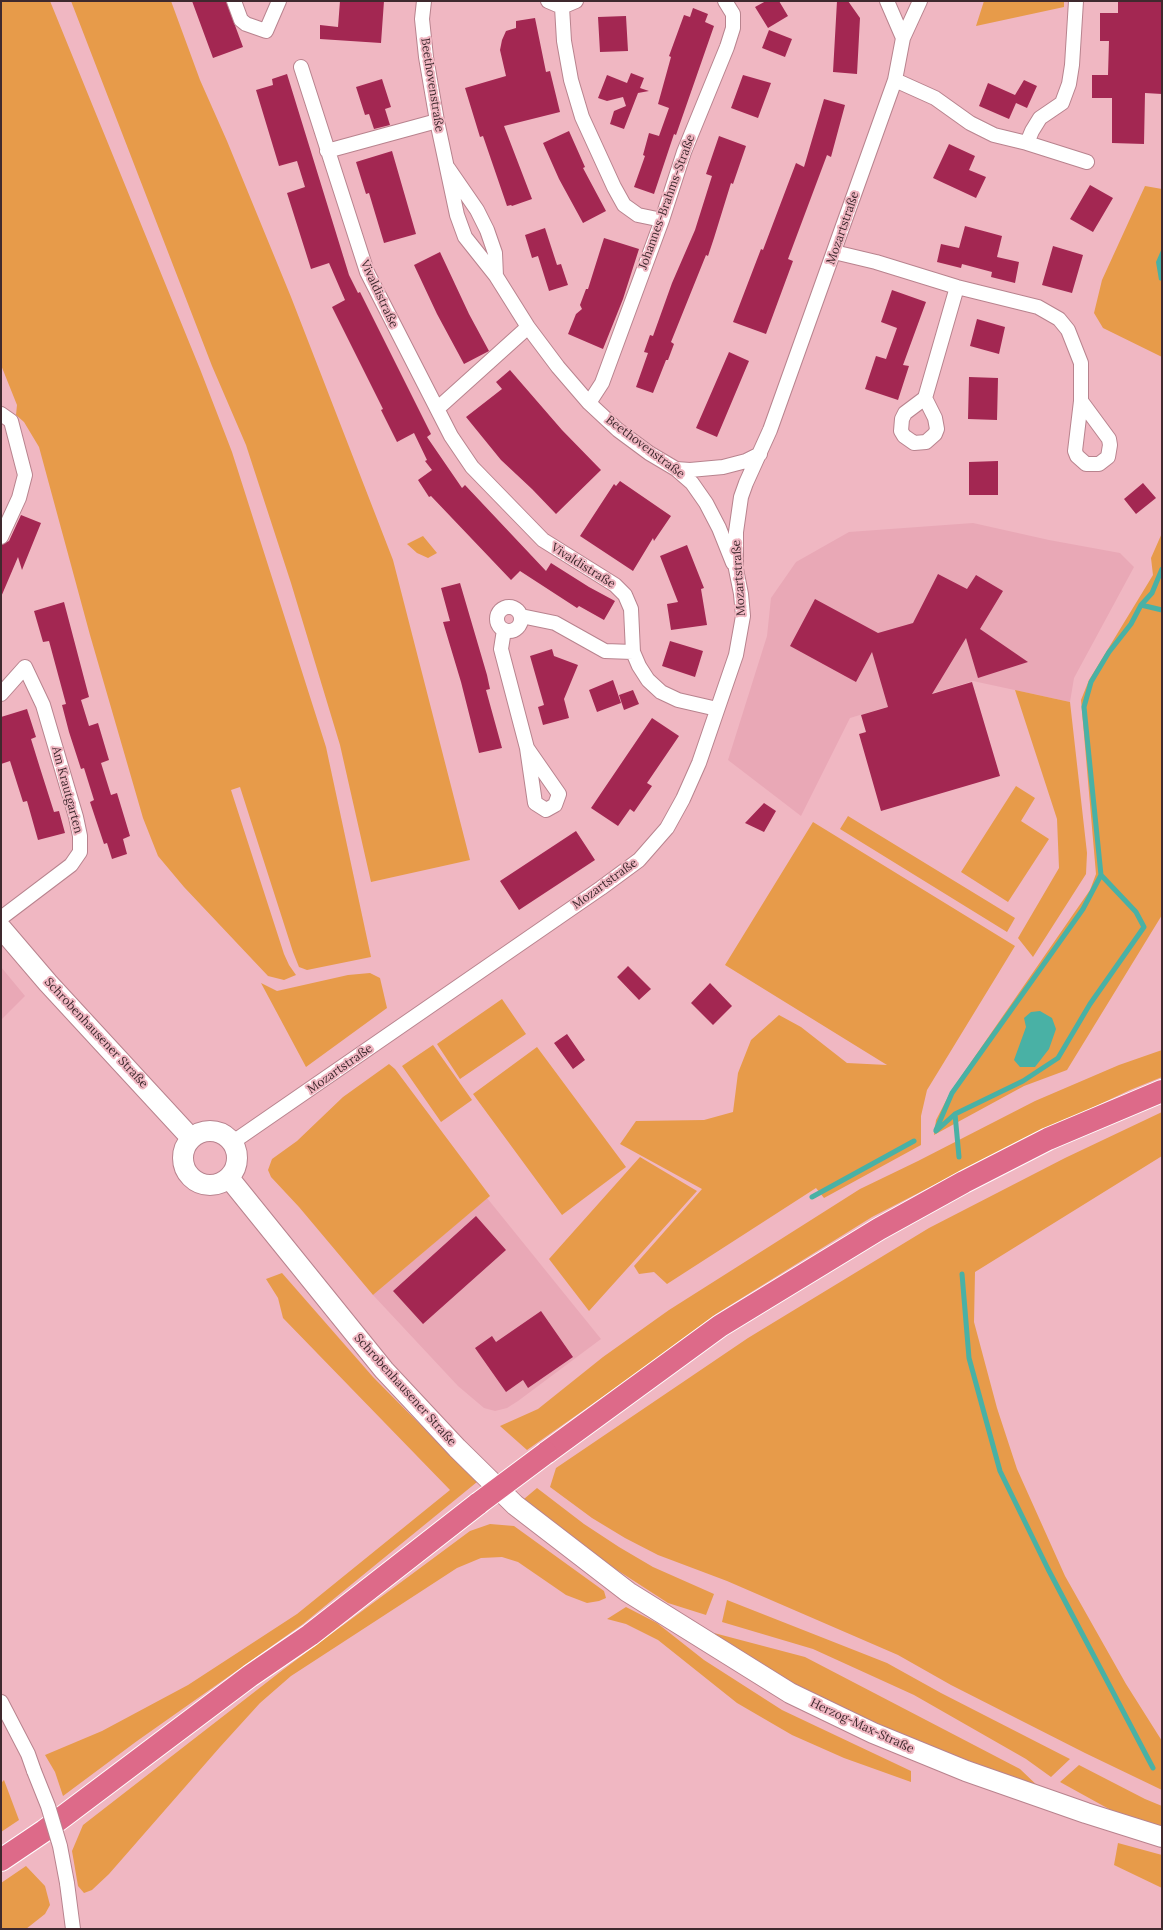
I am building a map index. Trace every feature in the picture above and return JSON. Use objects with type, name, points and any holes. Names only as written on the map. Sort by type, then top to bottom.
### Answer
[{"type":"highway","points":[[1,1860],[44,1831],[244,1680],[310,1634],[479,1503],[720,1326],[879,1229],[964,1182],[1048,1139],[1162,1092]]},
{"type":"main road","name":"Schrobenhausener Straße","points":[[1,928],[48,983],[192,1138]]},
{"type":"main road","points":[[204,1131],[214,1131],[223,1134],[233,1142],[237,1152],[238,1162],[235,1171],[224,1182],[211,1186],[200,1184],[191,1178],[187,1173],[183,1160],[184,1150],[192,1138],[204,1131]]},
{"type":"main road","name":"Schrobenhausener Straße","points":[[229,1178],[384,1370],[515,1505],[587,1561]]},
{"type":"main road","name":"Herzog-Max-Straße","points":[[587,1561],[628,1592],[723,1653],[790,1692],[873,1733],[966,1771],[1162,1837]]},
{"type":"street","points":[[234,1],[242,20],[246,24],[266,31],[279,1]]},
{"type":"street","name":"Beethovenstraße","points":[[424,1],[422,19],[426,57],[437,121],[457,215],[465,237],[496,276],[528,327],[558,367],[589,403],[618,430],[649,453],[676,469],[692,483],[706,503],[719,528],[736,569]]},
{"type":"street","points":[[548,1],[562,7],[576,1]]},
{"type":"street","name":"Johannes-Brahms-Straße","points":[[589,403],[602,383],[662,220],[684,152],[715,77],[733,28],[733,14],[725,1]]},
{"type":"street","points":[[887,1],[903,38]]},
{"type":"street","name":"Mozartstraße","points":[[233,1142],[639,860],[667,828],[683,799],[699,763],[736,655],[743,616],[741,594],[736,569],[736,532],[741,497],[770,430],[895,80],[903,38],[920,1]]},
{"type":"street","points":[[1027,143],[1040,118],[1062,103],[1069,84],[1072,65],[1076,1]]},
{"type":"street","points":[[562,7],[564,41],[571,80],[582,117],[614,187],[624,205],[638,215],[662,220]]},
{"type":"street","name":"Vivaldistraße","points":[[301,67],[367,272],[451,436],[472,467],[543,540],[615,585],[625,595],[631,609],[633,652],[639,666],[648,680],[661,692],[678,700],[717,709]]},
{"type":"street","points":[[895,80],[935,98],[970,123],[994,135],[1027,143],[1087,162]]},
{"type":"street","points":[[327,151],[437,121]]},
{"type":"street","name":"Beethovenstraße","points":[[448,168],[476,210],[487,230],[495,253],[496,276]]},
{"type":"street","points":[[834,252],[876,262],[957,287],[1038,307],[1059,319],[1068,330],[1081,363],[1081,401]]},
{"type":"street","points":[[925,398],[957,287]]},
{"type":"street","points":[[437,409],[528,327]]},
{"type":"street","points":[[1,414],[11,421],[25,475],[19,498],[1,537]]},
{"type":"street","points":[[676,469],[690,470],[723,467],[746,461],[760,454]]},
{"type":"street","points":[[527,748],[500,650],[504,630],[498,621],[501,610],[513,607],[521,616],[555,623],[605,651],[633,652]]},
{"type":"street","points":[[504,630],[516,629],[520,623],[521,616]]},
{"type":"street","name":"Am Krautgarten","points":[[1,694],[25,667],[43,705],[76,817],[80,836],[80,852],[71,865],[1,918]]},
{"type":"street","points":[[1,1702],[28,1754],[48,1806],[58,1839],[67,1883],[73,1929]]},
{"type":"shaded area","points":[[1,1],[50,1],[200,369],[232,452],[326,747],[371,957],[307,970],[299,967],[240,787],[231,790],[284,954],[296,975],[284,980],[268,976],[184,887],[158,856],[143,818],[90,635],[39,447],[24,422],[16,415],[17,405],[1,365]]},
{"type":"shaded area","points":[[71,1],[171,1],[200,80],[227,141],[291,297],[393,560],[470,860],[371,882],[340,745],[291,583],[246,445],[212,366]]},
{"type":"shaded area","points":[[984,1],[1064,1],[1064,7],[976,26]]},
{"type":"shaded area","points":[[1145,186],[1162,189],[1162,357],[1103,328],[1094,313],[1102,280]]},
{"type":"shaded area","points":[[973,523],[1049,540],[1120,553],[1134,567],[1074,678],[1070,702],[973,681],[850,718],[801,816],[728,760],[767,636],[771,598],[796,562],[849,532]]},
{"type":"shaded area","points":[[1162,533],[1162,915],[1067,1070],[1024,1086],[934,1135],[936,1120],[951,1091],[1090,890],[1096,874],[1081,700],[1089,680],[1153,575],[1151,558]]},
{"type":"shaded area","points":[[423,536],[437,553],[428,558],[417,553],[407,544]]},
{"type":"shaded area","points":[[1015,690],[1070,702],[1087,853],[1086,874],[1033,957],[1018,938],[1059,868],[1057,819]]},
{"type":"shaded area","points":[[1016,786],[1035,798],[1021,821],[1049,839],[1008,902],[961,872]]},
{"type":"shaded area","points":[[848,816],[1015,918],[1007,932],[840,829]]},
{"type":"shaded area","points":[[813,822],[1015,946],[927,1090],[921,1116],[921,1145],[824,1198],[816,1188],[667,1284],[654,1272],[639,1274],[634,1266],[702,1189],[620,1144],[636,1121],[704,1120],[733,1112],[738,1073],[751,1040],[779,1015],[801,1027],[847,1063],[887,1065],[725,965]]},
{"type":"shaded area","points":[[1,967],[25,996],[1,1020]]},
{"type":"shaded area","points":[[370,973],[380,978],[387,1008],[306,1067],[261,983],[277,991],[348,975]]},
{"type":"shaded area","points":[[502,999],[526,1034],[460,1079],[437,1044]]},
{"type":"shaded area","points":[[433,1045],[472,1100],[441,1122],[402,1066]]},
{"type":"shaded area","points":[[537,1047],[626,1167],[562,1215],[473,1094]]},
{"type":"shaded area","points":[[1162,1050],[1162,1077],[1130,1090],[1043,1131],[872,1217],[716,1314],[635,1374],[527,1450],[500,1426],[538,1409],[603,1357],[669,1310],[860,1189],[1035,1101],[1119,1065]]},
{"type":"shaded area","points":[[389,1064],[395,1069],[490,1196],[373,1295],[299,1207],[271,1177],[268,1170],[272,1159],[297,1141],[343,1097]]},
{"type":"shaded area","points":[[1162,1112],[1162,1156],[975,1272],[974,1322],[997,1408],[1017,1469],[1065,1576],[1126,1684],[1162,1741],[1162,1790],[951,1685],[898,1655],[727,1581],[658,1555],[625,1538],[592,1518],[550,1487],[556,1468],[748,1338],[929,1228],[1065,1158]]},
{"type":"shaded area","points":[[640,1157],[697,1191],[589,1311],[549,1259]]},
{"type":"shaded area","points":[[487,1198],[601,1339],[518,1401],[507,1408],[495,1411],[484,1408],[458,1386],[373,1295]]},
{"type":"shaded area","points":[[282,1273],[373,1377],[477,1482],[303,1624],[137,1741],[63,1796],[55,1772],[45,1755],[102,1731],[188,1685],[297,1614],[450,1490],[283,1318],[278,1298],[266,1279]]},
{"type":"shaded area","points":[[537,1488],[584,1524],[619,1547],[653,1567],[714,1594],[706,1615],[668,1603],[597,1557],[524,1499]]},
{"type":"shaded area","points":[[490,1524],[514,1526],[604,1591],[606,1598],[587,1603],[566,1595],[518,1562],[502,1557],[481,1558],[457,1568],[291,1676],[260,1703],[109,1874],[92,1890],[84,1893],[78,1886],[72,1851],[83,1825],[284,1669],[470,1531]]},
{"type":"shaded area","points":[[727,1600],[887,1663],[941,1693],[1070,1759],[1051,1777],[1026,1759],[914,1695],[813,1649],[722,1622]]},
{"type":"shaded area","points":[[626,1607],[657,1623],[704,1660],[782,1710],[911,1771],[911,1782],[844,1758],[792,1735],[737,1703],[658,1640],[626,1624],[607,1619]]},
{"type":"shaded area","points":[[714,1633],[805,1657],[1020,1769],[1043,1791],[878,1728],[798,1687],[732,1648]]},
{"type":"shaded area","points":[[1079,1765],[1145,1799],[1162,1806],[1162,1828],[1118,1814],[1060,1782]]},
{"type":"shaded area","points":[[4,1780],[19,1820],[1,1832],[1,1783]]},
{"type":"shaded area","points":[[1118,1843],[1162,1855],[1162,1888],[1114,1865]]},
{"type":"shaded area","points":[[26,1866],[45,1886],[50,1905],[45,1914],[26,1929],[1,1929],[1,1883]]},
{"type":"water","points":[[1162,248],[1162,281],[1159,280],[1156,262]]},
{"type":"water","points":[[1040,1011],[1052,1018],[1056,1029],[1049,1049],[1035,1067],[1020,1067],[1014,1060],[1026,1027],[1024,1018],[1031,1012]]},
{"type":"building","points":[[192,1],[226,1],[243,47],[213,58]]},
{"type":"building","points":[[340,1],[384,1],[381,43],[320,39],[320,25],[338,27]]},
{"type":"building","points":[[766,1],[779,1],[788,16],[768,28],[755,7]]},
{"type":"building","points":[[837,1],[848,1],[860,18],[857,74],[833,72]]},
{"type":"building","points":[[1118,2],[1162,2],[1162,94],[1145,93],[1144,144],[1112,143],[1112,98],[1092,98],[1092,75],[1108,75],[1109,41],[1100,41],[1100,13],[1118,13]]},
{"type":"building","points":[[693,8],[708,14],[705,22],[714,26],[676,135],[674,134],[654,194],[634,187],[645,156],[643,155],[649,133],[659,136],[669,108],[658,104],[671,57],[669,56],[684,15],[690,17]]},
{"type":"building","points":[[626,16],[628,51],[600,52],[598,17]]},
{"type":"building","points":[[535,18],[546,72],[550,71],[560,112],[504,126],[532,199],[512,206],[507,206],[483,136],[480,137],[465,88],[506,76],[500,50],[506,31],[516,28],[516,21]]},
{"type":"building","points":[[769,30],[792,39],[785,57],[762,48]]},
{"type":"building","points":[[631,73],[644,78],[640,88],[649,91],[638,93],[624,129],[610,124],[614,111],[626,106],[623,97],[607,101],[598,98],[607,75],[627,83]]},
{"type":"building","points":[[287,74],[349,275],[358,293],[360,292],[431,434],[427,437],[462,488],[465,485],[546,571],[551,563],[589,587],[615,601],[604,620],[579,606],[577,608],[520,571],[511,580],[431,496],[429,497],[418,480],[432,470],[425,461],[427,460],[414,433],[397,442],[381,410],[383,409],[332,307],[345,300],[329,263],[311,269],[287,193],[305,187],[297,161],[279,166],[256,90],[273,85],[272,79]]},
{"type":"building","points":[[743,75],[771,83],[758,118],[731,108]]},
{"type":"building","points":[[382,79],[391,107],[385,109],[390,125],[374,129],[369,114],[365,115],[356,87]]},
{"type":"building","points":[[1024,80],[1037,86],[1027,108],[1016,103],[1009,119],[979,106],[988,83],[1015,95]]},
{"type":"building","points":[[824,99],[845,105],[831,157],[827,155],[788,259],[793,261],[766,334],[733,322],[761,249],[763,250],[796,163],[804,167]]},
{"type":"building","points":[[569,131],[585,167],[583,168],[606,211],[583,223],[559,179],[543,143]]},
{"type":"building","points":[[719,136],[746,146],[733,184],[731,183],[708,256],[706,255],[671,342],[674,344],[653,393],[636,387],[648,353],[644,352],[650,335],[653,336],[672,283],[695,230],[712,176],[706,174]]},
{"type":"building","points":[[949,144],[975,156],[969,170],[986,177],[976,198],[933,178]]},
{"type":"building","points":[[392,151],[416,234],[384,243],[369,193],[366,194],[356,162]]},
{"type":"building","points":[[1090,185],[1113,198],[1093,232],[1070,219]]},
{"type":"building","points":[[965,226],[1002,236],[997,257],[1019,262],[1015,283],[991,277],[992,272],[962,264],[961,268],[937,262],[941,244],[959,248]]},
{"type":"building","points":[[545,228],[557,265],[561,264],[568,285],[549,291],[538,256],[532,258],[525,235]]},
{"type":"building","points":[[604,238],[639,249],[623,299],[603,349],[568,334],[576,314],[582,309],[580,305],[586,289],[588,289]]},
{"type":"building","points":[[1053,246],[1083,255],[1072,293],[1042,285]]},
{"type":"building","points":[[440,252],[469,314],[489,351],[464,364],[437,314],[414,265]]},
{"type":"building","points":[[892,290],[926,302],[903,365],[909,366],[898,400],[865,389],[876,356],[886,359],[897,328],[881,322]]},
{"type":"building","points":[[977,319],[1005,327],[999,354],[970,346]]},
{"type":"building","points":[[729,352],[749,361],[717,437],[696,428]]},
{"type":"building","points":[[510,370],[562,430],[601,470],[556,514],[501,460],[466,417],[502,389],[496,382]]},
{"type":"building","points":[[969,377],[998,378],[997,420],[968,419]]},
{"type":"building","points":[[998,461],[998,495],[969,495],[969,462]]},
{"type":"building","points":[[620,481],[671,516],[654,541],[653,538],[633,571],[580,536],[614,484],[616,486]]},
{"type":"building","points":[[1143,483],[1156,498],[1136,514],[1124,499]]},
{"type":"building","points":[[21,515],[41,523],[22,570],[18,557],[1,597],[1,545],[9,541]]},
{"type":"building","points":[[687,545],[704,588],[701,589],[707,625],[671,630],[667,604],[678,602],[660,556]]},
{"type":"building","points":[[938,574],[967,589],[976,575],[1003,591],[980,629],[1028,662],[978,678],[966,638],[932,694],[972,682],[1000,776],[881,811],[859,734],[866,732],[861,715],[888,707],[872,652],[856,682],[790,646],[815,599],[878,633],[913,623]]},
{"type":"building","points":[[460,583],[487,675],[490,689],[486,690],[502,748],[479,753],[461,682],[443,622],[450,621],[441,588]]},
{"type":"building","points":[[64,602],[89,697],[81,700],[89,726],[98,723],[109,760],[101,763],[111,795],[117,793],[130,836],[123,839],[127,854],[112,859],[107,843],[104,844],[90,802],[94,800],[84,768],[81,769],[69,732],[62,705],[66,704],[49,641],[43,642],[34,611]]},
{"type":"building","points":[[670,641],[703,651],[695,677],[662,666]]},
{"type":"building","points":[[552,649],[554,656],[578,665],[564,699],[569,718],[543,725],[538,707],[544,705],[530,656]]},
{"type":"building","points":[[613,680],[621,703],[597,712],[589,690]]},
{"type":"building","points":[[633,690],[639,704],[624,710],[619,695]]},
{"type":"building","points":[[27,709],[36,737],[31,739],[54,812],[59,811],[65,833],[38,840],[27,801],[23,802],[10,761],[1,764],[1,717]]},
{"type":"building","points":[[652,718],[679,736],[647,783],[652,786],[634,812],[630,809],[618,826],[591,808]]},
{"type":"building","points":[[764,803],[776,811],[764,832],[745,823]]},
{"type":"building","points":[[576,831],[595,860],[519,910],[500,881]]},
{"type":"building","points":[[628,966],[651,989],[639,1000],[617,977]]},
{"type":"building","points":[[710,983],[732,1006],[713,1025],[691,1003]]},
{"type":"building","points":[[567,1034],[585,1060],[573,1069],[554,1043]]},
{"type":"building","points":[[476,1216],[506,1250],[423,1324],[393,1291]]},
{"type":"building","points":[[541,1311],[573,1357],[528,1388],[523,1380],[506,1392],[475,1348],[492,1336],[496,1342]]},
{"type":"waterway","points":[[936,1131],[955,1114],[1023,1081],[1058,1058],[1090,1004],[1144,927],[1136,912],[1101,875],[1084,707],[1091,682],[1109,652],[1131,624],[1141,605],[1152,593],[1162,569]]},
{"type":"waterway","points":[[1141,605],[1162,610]]},
{"type":"waterway","points":[[936,1130],[952,1093],[1083,909],[1101,875]]},
{"type":"waterway","points":[[955,1114],[959,1157]]},
{"type":"waterway","points":[[812,1197],[914,1141]]},
{"type":"waterway","points":[[962,1274],[969,1358],[1000,1471],[1048,1569],[1153,1768]]}]
